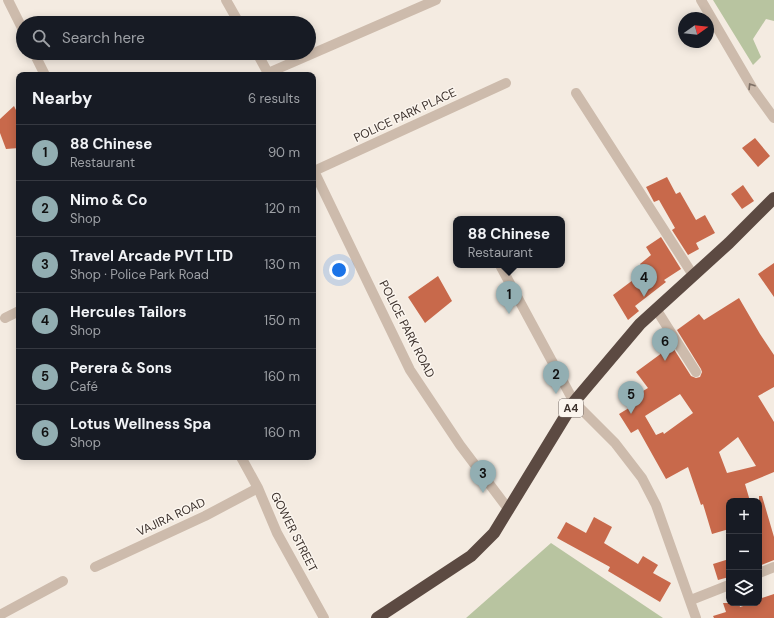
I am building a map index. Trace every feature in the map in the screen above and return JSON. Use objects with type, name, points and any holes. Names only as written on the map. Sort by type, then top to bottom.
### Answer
[{"type":"highway","name":"A4","points":[[376,618],[471,556],[494,533],[574,402],[640,324],[693,274],[729,243],[774,198]]},
{"type":"street","points":[[8,0],[16,16]]},
{"type":"street","points":[[226,0],[235,16]]},
{"type":"street","points":[[316,53],[436,0]]},
{"type":"street","points":[[701,0],[753,89],[774,118]]},
{"type":"street","points":[[38,60],[44,72]]},
{"type":"street","points":[[261,60],[268,72]]},
{"type":"street","points":[[274,72],[301,60]]},
{"type":"street","name":"POLICE PARK PLACE","points":[[316,169],[506,83]]},
{"type":"street","points":[[576,93],[693,274]]},
{"type":"street","name":"POLICE PARK ROAD","points":[[316,174],[410,370],[460,445],[509,510]]},
{"type":"street","points":[[502,268],[574,402],[615,443],[642,478],[656,505],[691,600],[696,618]]},
{"type":"street","points":[[656,309],[696,372]]},
{"type":"street","points":[[5,318],[16,312]]},
{"type":"street","name":"GOWER STREET","points":[[243,460],[258,488],[277,533],[324,618]]},
{"type":"street","name":"VAJIRA ROAD","points":[[95,567],[205,516],[258,488]]},
{"type":"street","points":[[762,572],[774,567]]},
{"type":"street","points":[[0,615],[63,581]]},
{"type":"street","points":[[691,600],[726,586]]},
{"type":"green space","points":[[713,0],[774,0],[774,21],[766,19],[753,39],[761,57],[753,65]]},
{"type":"green space","points":[[551,543],[663,618],[466,618]]},
{"type":"building","points":[[14,106],[16,110],[16,148],[6,149],[0,133],[0,119]]},
{"type":"building","points":[[755,138],[770,156],[758,167],[742,148]]},
{"type":"building","points":[[667,177],[676,194],[680,192],[696,220],[705,215],[715,233],[696,243],[699,249],[688,255],[672,230],[675,228],[659,200],[654,202],[646,187]]},
{"type":"building","points":[[743,185],[754,201],[742,209],[731,194]]},
{"type":"building","points":[[661,237],[681,269],[664,280],[666,282],[635,306],[639,311],[628,320],[613,295],[645,271],[640,264],[651,255],[646,247]]},
{"type":"building","points":[[774,263],[774,297],[758,274]]},
{"type":"building","points":[[438,276],[452,301],[425,323],[408,297]]},
{"type":"building","points":[[739,298],[774,355],[774,387],[758,396],[774,422],[774,472],[745,484],[749,498],[726,498],[726,530],[712,534],[703,504],[701,505],[688,467],[666,479],[638,429],[631,433],[619,414],[642,400],[638,394],[648,388],[636,372],[666,350],[664,347],[670,343],[691,376],[696,378],[700,377],[702,372],[701,369],[677,330],[699,314],[704,320]],"holes":[[[680,394],[693,413],[664,434],[663,432],[656,435],[645,416]],[[738,437],[756,466],[727,473],[719,452]]]},
{"type":"building","points":[[759,496],[762,496],[774,537],[774,560],[762,565],[762,498],[759,498]]},
{"type":"building","points":[[594,517],[612,527],[604,543],[638,564],[643,556],[658,565],[653,573],[671,583],[660,602],[608,571],[610,567],[557,538],[566,522],[586,533]]},
{"type":"building","points":[[726,560],[726,578],[718,580],[713,564]]},
{"type":"building","points":[[774,594],[774,618],[714,618],[713,616],[726,612],[723,603],[726,603],[726,606],[762,606],[762,598]]},
{"type":"place","name":"Hercules Tailors","points":[[644,297]]},
{"type":"place","name":"88 Chinese","points":[[509,314]]},
{"type":"place","name":"Lotus Wellness Spa","points":[[665,361]]},
{"type":"place","name":"Nimo & Co","points":[[556,394]]},
{"type":"place","name":"Perera & Sons","points":[[631,414]]},
{"type":"place","name":"Travel Arcade PVT LTD","points":[[483,493]]}]
